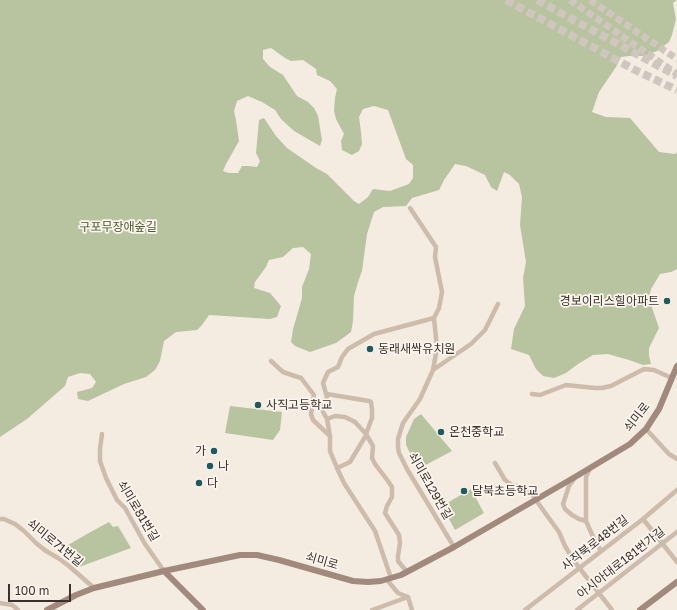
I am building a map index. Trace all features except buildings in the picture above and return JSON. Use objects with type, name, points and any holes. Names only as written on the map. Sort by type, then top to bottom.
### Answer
[{"type":"main road","name":"쇠미로","points":[[47,610],[76,595],[94,588],[240,555],[257,555],[279,560],[353,581],[368,582],[389,579],[407,572],[454,547],[630,444],[646,429],[659,409],[677,366]]},
{"type":"main road","points":[[164,571],[203,610]]},
{"type":"main road","points":[[640,610],[677,582]]},
{"type":"street","name":"쇠미로129번길","points":[[410,208],[436,247],[435,257],[442,292],[439,308],[434,318],[437,348],[433,370],[420,399],[404,423],[398,439],[398,446],[399,453],[407,469],[454,547]]},
{"type":"street","points":[[433,370],[472,344],[485,330],[498,304]]},
{"type":"street","points":[[412,610],[408,598],[398,592],[389,579],[375,531],[344,483],[330,451],[330,436],[327,419],[322,410],[327,397],[323,383],[328,372],[338,367],[342,357],[348,349],[374,334],[434,318]]},
{"type":"street","points":[[271,361],[283,372],[301,378],[314,395],[311,414],[312,420],[330,436]]},
{"type":"street","points":[[532,394],[540,395],[560,386],[566,385],[595,388],[606,387],[616,384],[644,369],[654,370],[672,378]]},
{"type":"street","points":[[327,394],[369,401],[372,409],[372,418],[367,435],[364,436],[350,462],[337,468]]},
{"type":"street","points":[[327,419],[335,416],[354,422],[367,435],[373,446],[372,458],[392,488],[392,497],[385,514],[399,535],[400,543],[398,561],[407,572]]},
{"type":"street","points":[[646,429],[669,454],[677,459]]},
{"type":"street","name":"쇠미로81번길","points":[[102,434],[100,461],[112,489],[117,500],[125,508],[145,544],[164,571]]},
{"type":"street","points":[[495,463],[506,480],[512,485],[529,490],[559,532],[565,546],[579,568],[612,610]]},
{"type":"street","points":[[590,468],[586,477],[586,521],[601,551]]},
{"type":"street","points":[[575,477],[569,486],[563,504],[565,509],[572,515],[586,521]]},
{"type":"street","name":"사직북로48번길","points":[[525,610],[677,490]]},
{"type":"street","points":[[643,518],[677,562]]},
{"type":"street","name":"쇠미로71번길","points":[[0,520],[4,519],[15,524],[36,543],[69,566],[94,588]]},
{"type":"street","name":"아시아대로181번가길","points":[[577,610],[677,532]]},
{"type":"street","points":[[372,610],[408,598]]},
{"type":"street","points":[[0,604],[12,605],[18,610]]},
{"type":"green space","name":"구포무장애숲길","points":[[0,0],[677,0],[673,3],[676,19],[669,42],[657,51],[644,56],[621,57],[599,92],[592,112],[606,117],[630,118],[659,152],[675,154],[677,152],[677,269],[660,274],[651,289],[649,299],[659,328],[649,348],[651,364],[643,365],[608,354],[593,355],[566,373],[554,378],[543,376],[536,369],[529,355],[511,349],[514,329],[525,306],[523,278],[526,262],[520,225],[522,197],[519,184],[510,175],[504,172],[497,191],[491,187],[485,175],[466,166],[455,164],[439,190],[412,198],[406,206],[383,207],[374,212],[367,234],[362,271],[354,296],[351,332],[336,343],[310,352],[295,346],[291,342],[293,329],[302,298],[302,287],[309,269],[311,254],[303,247],[293,248],[283,257],[269,260],[266,267],[255,282],[254,288],[270,293],[281,306],[277,317],[270,319],[209,315],[197,330],[176,332],[164,341],[160,361],[155,370],[146,377],[124,384],[88,401],[78,399],[77,392],[92,388],[96,382],[90,374],[80,373],[68,377],[65,386],[27,419],[0,437]],"holes":[[[271,48],[291,61],[303,60],[316,69],[317,75],[330,81],[337,89],[334,111],[336,119],[344,134],[341,141],[342,150],[352,155],[359,151],[362,144],[359,117],[363,109],[374,106],[388,110],[406,159],[413,165],[413,178],[409,184],[390,191],[373,189],[368,197],[359,204],[354,201],[327,174],[287,148],[276,136],[264,118],[259,120],[256,153],[260,161],[257,167],[242,166],[238,173],[223,171],[239,141],[234,111],[237,101],[248,96],[275,110],[281,119],[294,131],[320,146],[322,140],[318,116],[314,108],[308,102],[297,96],[283,75],[270,67],[263,59],[263,50]]]},
{"type":"green space","points":[[230,406],[282,412],[280,430],[273,440],[225,433]]},
{"type":"green space","points":[[421,414],[452,451],[418,469],[406,445],[406,437],[414,419]]},
{"type":"green space","points":[[471,489],[484,513],[455,530],[442,506]]},
{"type":"green space","points":[[109,522],[113,527],[118,526],[131,548],[79,567],[68,557],[63,548]]},
{"type":"tunnel","points":[[506,0],[635,70],[677,90]]},
{"type":"tunnel","points":[[537,0],[677,76]]},
{"type":"tunnel","points":[[570,0],[677,74]]},
{"type":"tunnel","points":[[590,0],[677,59]]},
{"type":"place","name":"경보이리스힐아파트","points":[[667,301]]},
{"type":"place","name":"동래새싹유치원","points":[[370,349]]},
{"type":"place","name":"사직고등학교","points":[[258,405]]},
{"type":"place","name":"온천중학교","points":[[441,432]]},
{"type":"place","name":"가","points":[[214,451]]},
{"type":"place","name":"나","points":[[210,466]]},
{"type":"place","name":"다","points":[[199,483]]},
{"type":"place","name":"달북초등학교","points":[[464,491]]}]
